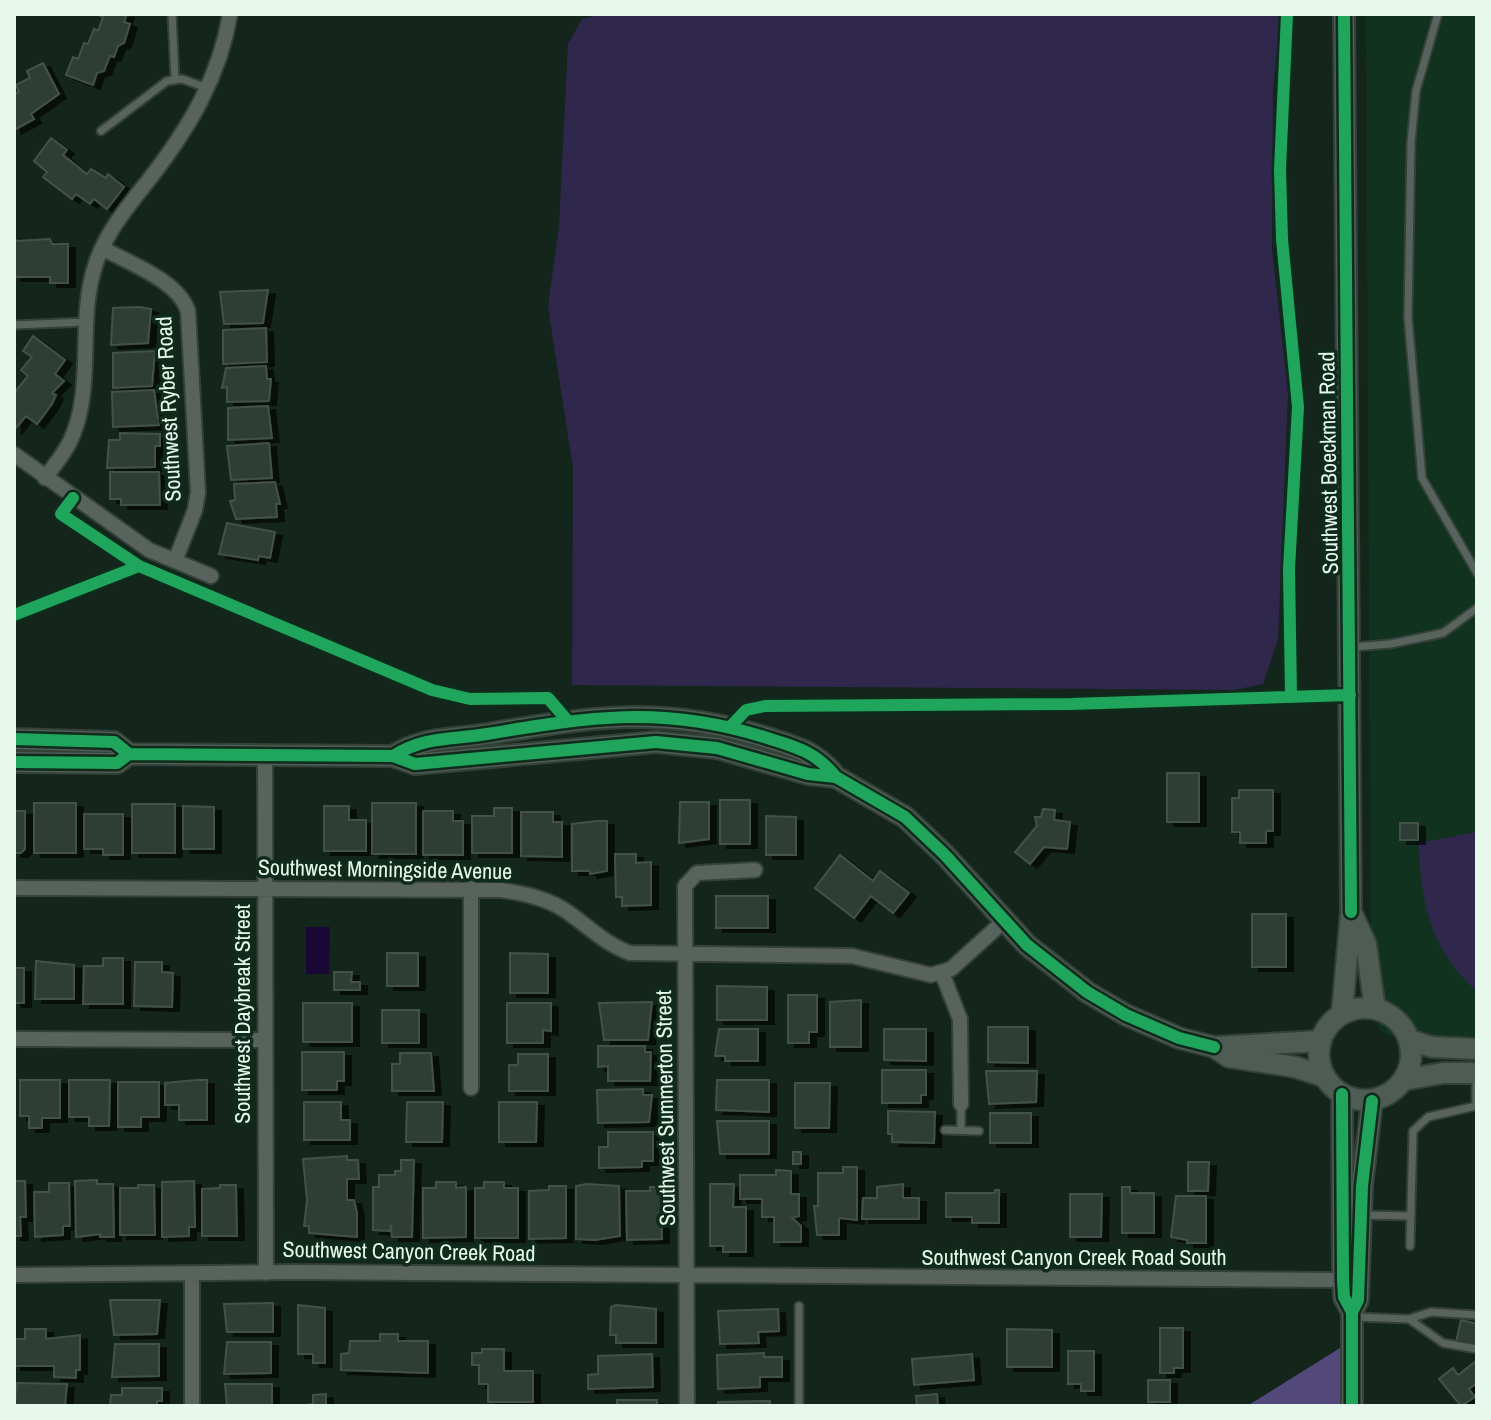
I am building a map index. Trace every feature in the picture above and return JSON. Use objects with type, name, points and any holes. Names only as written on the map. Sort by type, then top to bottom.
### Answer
[{"type":"main road","name":"Southwest Boeckman Road","points":[[1342,1013],[1351,912],[1344,14]]},
{"type":"main road","points":[[393,756],[415,742],[476,736],[551,721],[646,715],[707,722],[784,743],[819,756],[836,777],[905,817],[945,855],[1027,945],[1087,992],[1126,1015],[1179,1038],[1214,1047],[1320,1041]]},
{"type":"main road","points":[[14,739],[114,742],[129,754]]},
{"type":"main road","points":[[14,762],[117,763],[129,754],[393,756],[415,764],[656,742],[717,748],[808,774],[836,777]]},
{"type":"main road","name":"Southwest Boeckman Road","points":[[1351,912],[1366,944],[1375,1009]]},
{"type":"main road","points":[[1214,1047],[1229,1057],[1295,1067],[1323,1076],[1342,1094],[1352,1099],[1372,1101],[1390,1094],[1403,1080],[1411,1054],[1402,1026],[1390,1015],[1375,1009],[1358,1008],[1342,1013],[1328,1025],[1320,1041],[1319,1065],[1323,1076]]},
{"type":"main road","points":[[1409,1040],[1432,1047],[1477,1049]]},
{"type":"main road","points":[[1403,1080],[1443,1073],[1477,1073]]},
{"type":"main road","points":[[1342,1094],[1343,1280],[1344,1297],[1352,1315]]},
{"type":"main road","points":[[1352,1406],[1352,1315],[1358,1300],[1365,1133],[1372,1101]]},
{"type":"street","points":[[45,478],[75,429],[81,399],[91,277],[102,248],[120,216],[182,135],[207,88],[230,14]]},
{"type":"street","name":"Southwest Ryber Road","points":[[102,248],[172,289],[183,299],[188,311],[198,492],[195,510],[175,561]]},
{"type":"street","points":[[14,454],[149,550],[211,576]]},
{"type":"street","name":"Southwest Daybreak Street","points":[[265,755],[266,1273]]},
{"type":"street","name":"Southwest Summerton Street","points":[[687,1406],[685,886],[689,878],[712,871],[755,870]]},
{"type":"street","name":"Southwest Morningside Avenue","points":[[14,888],[471,888],[542,899],[564,909],[606,942],[630,953],[852,956],[931,975],[942,973]]},
{"type":"street","points":[[471,888],[471,1088]]},
{"type":"street","points":[[961,1104],[960,1019],[942,973],[1004,921]]},
{"type":"street","points":[[14,1039],[265,1040]]},
{"type":"street","name":"Southwest Canyon Creek Road","points":[[14,1275],[804,1276]]},
{"type":"street","points":[[192,1275],[192,1406]]},
{"type":"street","name":"Southwest Canyon Creek Road South","points":[[804,1276],[1343,1280]]},
{"type":"lane","points":[[172,14],[175,79]]},
{"type":"lane","points":[[1438,14],[1416,91],[1412,129],[1408,180],[1408,317],[1422,478],[1477,573]]},
{"type":"lane","points":[[101,131],[156,87],[175,79],[207,88]]},
{"type":"lane","points":[[14,325],[85,322]]},
{"type":"lane","points":[[1349,647],[1390,644],[1443,633],[1477,608]]},
{"type":"lane","points":[[1410,1246],[1413,1131],[1428,1117],[1477,1106],[1477,1073]]},
{"type":"lane","points":[[961,1104],[961,1130]]},
{"type":"lane","points":[[945,1130],[979,1131]]},
{"type":"lane","points":[[1361,1215],[1410,1216]]},
{"type":"lane","points":[[799,1306],[799,1406]]},
{"type":"lane","points":[[1409,1319],[1419,1313],[1449,1311],[1477,1315]]},
{"type":"lane","points":[[1352,1315],[1409,1319],[1443,1343],[1477,1349]]},
{"type":"shaded area","points":[[601,14],[1280,14],[1273,92],[1272,249],[1288,393],[1278,639],[1263,684],[1234,690],[572,685],[573,468],[548,307],[559,226],[568,44],[582,19]]},
{"type":"shaded area","points":[[1366,14],[1477,14],[1477,1043],[1409,1044],[1381,1031],[1371,1011]]},
{"type":"shaded area","points":[[1477,832],[1477,992],[1448,958],[1431,924],[1422,887],[1418,843]]},
{"type":"shaded area","points":[[306,927],[330,927],[329,974],[306,974]]},
{"type":"shaded area","points":[[1340,1348],[1340,1406],[1247,1406]]},
{"type":"building","points":[[97,14],[127,14],[124,22],[130,24],[124,43],[118,46],[114,57],[110,56],[104,71],[97,73],[93,85],[66,75],[73,57],[78,59],[94,29],[98,31],[103,17]]},
{"type":"building","points":[[43,63],[59,94],[31,114],[34,119],[14,130],[14,94],[19,92],[16,85],[30,78],[27,71]]},
{"type":"building","points":[[51,138],[67,150],[63,155],[87,174],[91,169],[106,178],[108,174],[124,187],[107,209],[94,199],[90,204],[76,194],[72,199],[43,177],[47,172],[34,161]]},
{"type":"building","points":[[14,234],[16,241],[50,239],[52,244],[68,244],[68,283],[50,283],[50,277],[14,277]]},
{"type":"building","points":[[268,290],[263,323],[224,324],[220,292]]},
{"type":"building","points":[[113,308],[151,309],[148,343],[111,345]]},
{"type":"building","points":[[266,328],[267,362],[223,364],[223,330]]},
{"type":"building","points":[[33,336],[65,360],[55,374],[64,381],[52,393],[56,395],[52,404],[37,424],[26,416],[15,429],[14,393],[28,376],[21,370],[32,357],[23,351]]},
{"type":"building","points":[[155,351],[152,386],[113,388],[113,353]]},
{"type":"building","points":[[266,366],[267,379],[271,379],[269,401],[227,402],[227,387],[222,388],[226,368]]},
{"type":"building","points":[[154,390],[159,425],[113,427],[112,392]]},
{"type":"building","points":[[268,406],[272,438],[228,440],[228,408]]},
{"type":"building","points":[[120,433],[160,434],[160,446],[155,446],[155,467],[107,468],[109,440],[120,440]]},
{"type":"building","points":[[269,443],[272,478],[231,480],[227,446]]},
{"type":"building","points":[[110,472],[159,472],[160,505],[121,505],[121,499],[110,499]]},
{"type":"building","points":[[275,482],[280,504],[276,504],[277,517],[236,519],[230,501],[235,500],[234,484]]},
{"type":"building","points":[[227,523],[275,532],[270,558],[259,556],[258,560],[219,554]]},
{"type":"building","points":[[1167,773],[1199,773],[1199,822],[1167,822]]},
{"type":"building","points":[[1239,790],[1273,790],[1273,831],[1266,831],[1266,843],[1240,843],[1240,832],[1232,832],[1232,798],[1239,798]]},
{"type":"building","points":[[720,800],[750,800],[750,844],[720,844]]},
{"type":"building","points":[[680,802],[709,802],[709,839],[679,843]]},
{"type":"building","points":[[34,803],[76,803],[76,853],[34,853]]},
{"type":"building","points":[[372,803],[416,803],[416,854],[372,854]]},
{"type":"building","points":[[132,804],[175,804],[175,853],[132,853]]},
{"type":"building","points":[[183,806],[214,807],[214,849],[183,849]]},
{"type":"building","points":[[324,806],[349,806],[349,820],[366,820],[366,851],[324,851]]},
{"type":"building","points":[[494,808],[512,808],[512,853],[472,853],[472,816],[494,816]]},
{"type":"building","points":[[1043,809],[1055,810],[1054,820],[1070,822],[1067,849],[1044,847],[1030,864],[1015,852],[1037,826],[1035,817],[1041,817]]},
{"type":"building","points":[[14,811],[25,811],[25,849],[21,853],[14,853]]},
{"type":"building","points":[[423,811],[453,811],[453,821],[463,821],[463,855],[423,855]]},
{"type":"building","points":[[521,812],[553,812],[553,822],[562,822],[562,857],[521,856]]},
{"type":"building","points":[[84,814],[123,814],[123,855],[103,855],[103,849],[84,849]]},
{"type":"building","points":[[766,816],[796,817],[796,855],[766,855]]},
{"type":"building","points":[[607,821],[607,871],[590,874],[590,871],[572,871],[572,824]]},
{"type":"building","points":[[1400,823],[1418,823],[1418,840],[1400,840]]},
{"type":"building","points":[[615,854],[636,854],[636,863],[651,862],[651,905],[622,906],[622,897],[616,897]]},
{"type":"building","points":[[840,855],[873,881],[880,871],[909,893],[893,913],[871,896],[854,918],[815,888]]},
{"type":"building","points":[[716,896],[768,896],[768,928],[716,928]]},
{"type":"building","points":[[1252,914],[1286,914],[1286,967],[1252,967]]},
{"type":"building","points":[[387,953],[418,953],[418,986],[387,986]]},
{"type":"building","points":[[510,953],[548,954],[548,993],[510,993]]},
{"type":"building","points":[[103,958],[123,958],[123,1004],[83,1004],[84,966],[103,966]]},
{"type":"building","points":[[36,961],[74,965],[74,999],[35,999]]},
{"type":"building","points":[[135,962],[162,962],[162,972],[173,973],[172,1007],[134,1006]]},
{"type":"building","points":[[14,968],[24,968],[24,1003],[14,1003]]},
{"type":"building","points":[[334,972],[352,972],[351,982],[360,982],[360,990],[334,990]]},
{"type":"building","points":[[717,986],[767,987],[767,1020],[717,1020]]},
{"type":"building","points":[[788,995],[817,995],[817,1032],[809,1032],[809,1043],[788,1043]]},
{"type":"building","points":[[861,1000],[861,1047],[830,1047],[830,1002]]},
{"type":"building","points":[[652,1002],[648,1040],[604,1040],[599,1003]]},
{"type":"building","points":[[303,1003],[352,1003],[352,1042],[303,1042]]},
{"type":"building","points":[[507,1003],[551,1003],[551,1031],[543,1030],[543,1043],[507,1043]]},
{"type":"building","points":[[382,1010],[419,1010],[419,1043],[382,1043]]},
{"type":"building","points":[[988,1027],[1028,1027],[1028,1063],[988,1062]]},
{"type":"building","points":[[719,1029],[758,1029],[758,1061],[725,1061],[725,1056],[715,1056]]},
{"type":"building","points":[[884,1029],[926,1029],[926,1061],[884,1060]]},
{"type":"building","points":[[598,1046],[645,1046],[645,1052],[651,1052],[650,1081],[608,1081],[608,1066],[598,1067]]},
{"type":"building","points":[[302,1052],[344,1052],[344,1081],[337,1081],[337,1090],[302,1090]]},
{"type":"building","points":[[400,1053],[431,1053],[434,1091],[392,1091],[392,1064],[400,1064]]},
{"type":"building","points":[[518,1054],[548,1054],[548,1091],[509,1091],[509,1065],[518,1065]]},
{"type":"building","points":[[882,1070],[926,1070],[926,1095],[921,1095],[921,1103],[882,1103]]},
{"type":"building","points":[[986,1071],[1037,1071],[1036,1102],[989,1104]]},
{"type":"building","points":[[20,1080],[60,1080],[60,1118],[42,1118],[42,1128],[29,1128],[29,1116],[20,1116]]},
{"type":"building","points":[[69,1080],[110,1080],[109,1126],[89,1126],[89,1117],[69,1117]]},
{"type":"building","points":[[207,1080],[207,1120],[179,1120],[179,1105],[165,1105],[165,1083]]},
{"type":"building","points":[[717,1080],[769,1080],[769,1112],[716,1110]]},
{"type":"building","points":[[118,1082],[159,1082],[159,1117],[141,1117],[141,1127],[118,1127]]},
{"type":"building","points":[[795,1083],[830,1083],[829,1128],[795,1128]]},
{"type":"building","points":[[643,1089],[643,1095],[652,1095],[649,1122],[598,1123],[597,1090]]},
{"type":"building","points":[[304,1102],[341,1102],[341,1120],[350,1120],[350,1140],[304,1140]]},
{"type":"building","points":[[407,1102],[443,1102],[442,1142],[406,1142]]},
{"type":"building","points":[[499,1102],[537,1102],[536,1142],[499,1142]]},
{"type":"building","points":[[888,1111],[935,1112],[934,1143],[892,1142],[892,1134],[888,1134]]},
{"type":"building","points":[[990,1113],[1031,1113],[1031,1143],[990,1143]]},
{"type":"building","points":[[717,1121],[769,1121],[769,1154],[720,1154]]},
{"type":"building","points":[[608,1132],[653,1132],[653,1161],[642,1161],[642,1167],[599,1168],[599,1147],[608,1147]]},
{"type":"building","points":[[793,1152],[801,1152],[801,1164],[793,1164]]},
{"type":"building","points":[[347,1156],[347,1160],[358,1160],[359,1179],[347,1179],[347,1200],[354,1200],[357,1213],[357,1237],[309,1233],[309,1226],[304,1226],[307,1200],[303,1159]]},
{"type":"building","points":[[401,1160],[414,1160],[412,1237],[392,1237],[391,1225],[390,1231],[373,1230],[373,1187],[379,1187],[379,1175],[395,1175],[395,1171],[401,1171]]},
{"type":"building","points":[[1188,1162],[1209,1162],[1208,1191],[1188,1191]]},
{"type":"building","points":[[843,1167],[857,1167],[857,1220],[839,1218],[839,1235],[817,1235],[814,1206],[818,1206],[818,1173],[843,1173]]},
{"type":"building","points":[[776,1170],[791,1171],[791,1194],[799,1194],[799,1216],[792,1218],[801,1226],[801,1242],[774,1242],[774,1217],[762,1217],[762,1199],[740,1199],[740,1175],[776,1175]]},
{"type":"building","points":[[97,1180],[97,1184],[113,1184],[114,1237],[100,1237],[100,1234],[76,1237],[75,1181]]},
{"type":"building","points":[[14,1181],[25,1181],[26,1217],[20,1217],[21,1236],[14,1236]]},
{"type":"building","points":[[194,1181],[195,1227],[189,1227],[189,1236],[162,1237],[162,1182]]},
{"type":"building","points":[[436,1182],[456,1182],[456,1188],[466,1187],[466,1237],[423,1238],[423,1188],[436,1188]]},
{"type":"building","points":[[484,1182],[504,1182],[504,1188],[518,1188],[518,1238],[475,1238],[475,1188],[484,1188]]},
{"type":"building","points":[[49,1183],[69,1183],[70,1226],[63,1226],[63,1235],[35,1237],[34,1192],[49,1192]]},
{"type":"building","points":[[710,1184],[734,1184],[733,1207],[746,1207],[746,1252],[723,1252],[723,1246],[710,1246]]},
{"type":"building","points":[[903,1184],[903,1198],[919,1198],[919,1219],[862,1219],[863,1198],[877,1198],[877,1187]]},
{"type":"building","points":[[138,1185],[154,1185],[155,1235],[120,1235],[120,1188],[138,1188]]},
{"type":"building","points":[[220,1185],[236,1185],[237,1236],[202,1236],[202,1189],[220,1188]]},
{"type":"building","points":[[549,1186],[566,1186],[566,1238],[529,1239],[529,1191],[549,1190]]},
{"type":"building","points":[[576,1186],[619,1186],[620,1236],[576,1239]]},
{"type":"building","points":[[650,1187],[661,1187],[662,1239],[627,1240],[626,1191],[650,1191]]},
{"type":"building","points":[[1122,1187],[1130,1187],[1130,1193],[1154,1193],[1154,1233],[1122,1233]]},
{"type":"building","points":[[999,1190],[999,1223],[972,1223],[972,1217],[946,1217],[946,1193],[995,1193]]},
{"type":"building","points":[[1070,1194],[1102,1194],[1101,1237],[1070,1237]]},
{"type":"building","points":[[1176,1196],[1206,1196],[1206,1243],[1187,1243],[1187,1240],[1171,1237]]},
{"type":"building","points":[[110,1300],[160,1300],[157,1334],[114,1335]]},
{"type":"building","points":[[273,1303],[273,1332],[227,1332],[224,1304]]},
{"type":"building","points":[[298,1305],[325,1308],[325,1363],[313,1363],[313,1354],[298,1354]]},
{"type":"building","points":[[611,1307],[656,1309],[656,1343],[616,1343],[616,1335],[610,1335]]},
{"type":"building","points":[[778,1309],[779,1331],[758,1332],[759,1343],[720,1344],[718,1311]]},
{"type":"building","points":[[1461,1320],[1477,1324],[1477,1346],[1456,1342]]},
{"type":"building","points":[[1160,1328],[1183,1328],[1183,1368],[1174,1368],[1174,1373],[1160,1373]]},
{"type":"building","points":[[25,1329],[46,1329],[46,1339],[80,1335],[80,1370],[76,1370],[76,1378],[54,1377],[54,1366],[14,1366],[14,1339],[25,1339]]},
{"type":"building","points":[[1007,1329],[1052,1330],[1052,1367],[1007,1367]]},
{"type":"building","points":[[380,1334],[398,1334],[398,1341],[428,1341],[428,1373],[341,1370],[341,1354],[349,1353],[350,1341],[380,1341]]},
{"type":"building","points":[[227,1342],[271,1342],[271,1373],[224,1374]]},
{"type":"building","points":[[115,1344],[159,1344],[159,1376],[112,1377]]},
{"type":"building","points":[[482,1349],[504,1349],[504,1371],[533,1371],[533,1402],[488,1402],[488,1384],[479,1384],[479,1365],[472,1365],[472,1353],[482,1353]]},
{"type":"building","points":[[1068,1351],[1094,1351],[1094,1391],[1081,1391],[1081,1384],[1068,1384]]},
{"type":"building","points":[[764,1353],[764,1357],[782,1357],[782,1377],[760,1377],[760,1387],[718,1389],[717,1355]]},
{"type":"building","points":[[652,1354],[653,1387],[588,1389],[588,1375],[598,1374],[598,1356]]},
{"type":"building","points":[[972,1354],[974,1380],[914,1385],[912,1359]]},
{"type":"building","points":[[1476,1361],[1477,1383],[1469,1389],[1475,1397],[1461,1406],[1439,1379],[1453,1368],[1458,1375]]},
{"type":"building","points":[[1148,1380],[1170,1380],[1170,1402],[1148,1402]]},
{"type":"building","points":[[17,1383],[67,1384],[65,1406],[15,1406]]},
{"type":"building","points":[[225,1384],[272,1384],[272,1406],[227,1406]]},
{"type":"building","points":[[122,1388],[162,1388],[162,1401],[157,1401],[157,1406],[110,1406],[111,1395],[122,1395]]},
{"type":"building","points":[[326,1394],[326,1406],[299,1406],[313,1404],[313,1395]]},
{"type":"building","points":[[937,1394],[938,1406],[917,1406],[916,1396]]},
{"type":"building","points":[[617,1400],[657,1400],[657,1406],[617,1406]]},
{"type":"building","points":[[770,1401],[770,1406],[718,1406],[718,1402]]},
{"type":"cycle path","points":[[1287,14],[1280,169],[1282,239],[1298,407],[1289,569],[1291,695]]},
{"type":"cycle path","points":[[1344,14],[1351,912]]},
{"type":"cycle path","points":[[73,498],[61,514],[139,566]]},
{"type":"cycle path","points":[[14,615],[139,566],[432,690],[470,699],[548,698],[566,719]]},
{"type":"cycle path","points":[[730,727],[746,710],[765,706],[1071,704],[1350,695]]},
{"type":"cycle path","points":[[393,756],[416,745],[438,740],[593,719],[658,718],[727,727],[786,744],[812,756],[836,777]]},
{"type":"cycle path","points":[[14,739],[114,742],[129,754]]},
{"type":"cycle path","points":[[14,762],[117,763],[129,754],[393,756],[415,764],[656,742],[717,748],[808,774],[836,777],[905,817],[945,855],[1027,945],[1087,992],[1126,1015],[1179,1038],[1214,1047]]},
{"type":"cycle path","points":[[1342,1094],[1343,1280],[1344,1297],[1352,1312]]},
{"type":"cycle path","points":[[1352,1406],[1352,1312],[1358,1300],[1362,1186],[1372,1101]]}]
